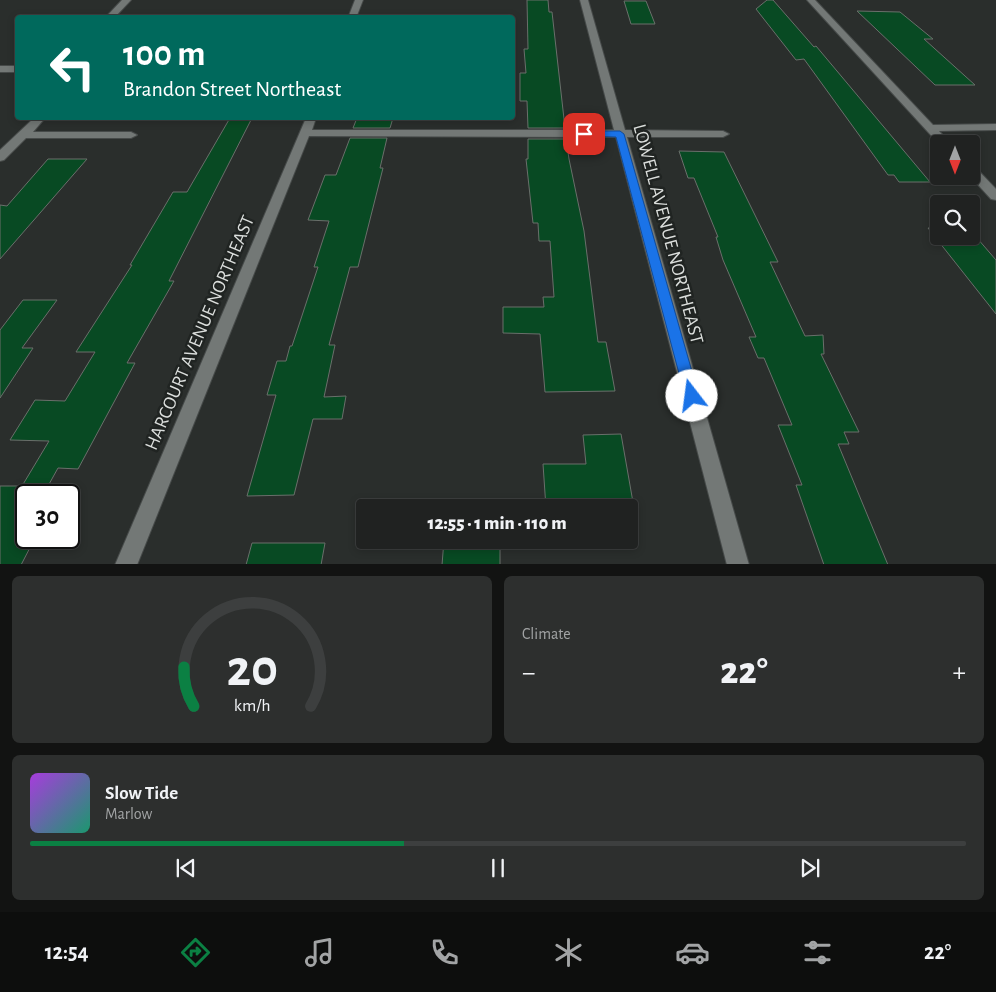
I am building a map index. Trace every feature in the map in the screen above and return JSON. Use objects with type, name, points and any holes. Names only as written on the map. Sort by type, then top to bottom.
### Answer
[{"type":"street","points":[[112,15],[127,0]]},
{"type":"street","points":[[353,15],[359,0]]},
{"type":"street","name":"LOWELL AVENUE NORTHEAST","points":[[584,0],[738,564]]},
{"type":"street","points":[[811,0],[937,135]]},
{"type":"street","points":[[0,69],[15,69]]},
{"type":"street","points":[[0,157],[38,120]]},
{"type":"street","name":"HARCOURT AVENUE NORTHEAST","points":[[126,564],[310,120]]},
{"type":"street","points":[[930,128],[996,127]]},
{"type":"street","points":[[305,133],[723,134]]},
{"type":"street","points":[[22,135],[131,135]]},
{"type":"street","points":[[980,179],[996,196]]},
{"type":"building","points":[[527,0],[548,0],[549,12],[552,12],[565,128],[528,128],[527,101],[520,101],[520,73],[526,73],[524,49],[528,49]]},
{"type":"building","points":[[767,0],[773,0],[814,47],[816,46],[930,182],[899,182],[894,175],[888,175],[804,59],[796,60],[756,9]]},
{"type":"building","points":[[624,1],[646,1],[655,24],[631,24]]},
{"type":"building","points":[[857,11],[900,12],[933,39],[924,39],[975,85],[935,85]]},
{"type":"building","points":[[229,120],[251,120],[169,281],[174,281],[127,363],[135,363],[78,469],[58,468],[49,484],[23,484],[49,441],[10,440],[35,400],[65,401],[95,352],[76,352],[132,265],[130,265],[173,192],[187,192]]},
{"type":"building","points":[[356,120],[392,120],[390,128],[353,128]]},
{"type":"building","points":[[350,138],[387,138],[380,168],[383,168],[358,267],[350,267],[329,345],[335,345],[324,397],[346,396],[342,419],[313,419],[294,495],[247,496],[276,395],[267,395],[277,361],[286,361],[290,346],[292,346],[318,267],[314,267],[329,221],[308,220],[325,175],[336,175]]},
{"type":"building","points":[[528,139],[566,139],[584,231],[598,342],[606,342],[615,391],[545,392],[540,334],[503,333],[503,307],[544,307],[543,297],[554,297],[550,241],[539,241],[538,223],[533,223],[526,159],[528,159]]},
{"type":"building","points":[[679,151],[724,152],[778,262],[770,262],[805,336],[823,335],[824,354],[821,354],[859,432],[844,432],[849,444],[838,444],[888,564],[824,564],[796,485],[802,485],[778,425],[792,425],[764,358],[758,358],[749,337],[756,337],[723,260],[716,237],[718,237],[694,178],[688,178]]},
{"type":"building","points":[[48,159],[87,159],[0,259],[0,205],[7,206]]},
{"type":"building","points":[[980,241],[996,260],[996,314],[941,245],[980,245]]},
{"type":"building","points":[[23,300],[57,300],[22,348],[33,348],[0,398],[0,330]]},
{"type":"building","points":[[621,434],[632,499],[545,499],[543,464],[586,464],[583,435]]},
{"type":"building","points":[[0,486],[15,486],[15,549],[29,549],[22,564],[0,564]]},
{"type":"building","points":[[252,543],[325,543],[321,564],[246,564]]},
{"type":"building","points":[[443,549],[500,549],[500,564],[442,564]]},
{"type":"route","points":[[584,134],[620,134],[692,396]]}]
